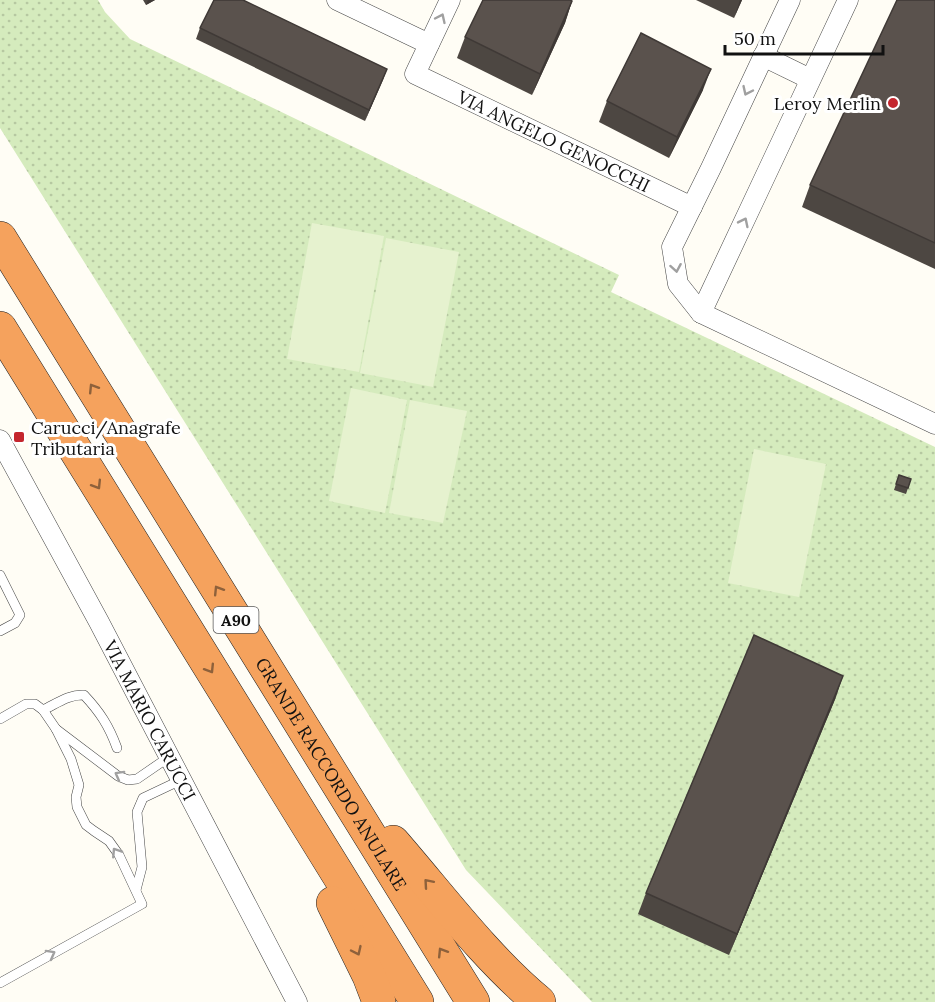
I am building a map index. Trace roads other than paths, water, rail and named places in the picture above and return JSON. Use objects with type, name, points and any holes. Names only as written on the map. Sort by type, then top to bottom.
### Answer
[{"type":"highway","name":"GRANDE RACCORDO ANULARE","points":[[0,238],[473,1002]]},
{"type":"highway","name":"A90","points":[[0,328],[417,1002]]},
{"type":"highway","points":[[247,729],[369,976],[379,1002]]},
{"type":"highway","points":[[327,766],[480,944],[539,1002]]},
{"type":"street","points":[[337,0],[429,44],[450,0]]},
{"type":"street","points":[[790,0],[672,247],[678,284],[701,313],[935,424]]},
{"type":"street","points":[[701,313],[849,0]]},
{"type":"street","name":"VIA ANGELO GENOCCHI","points":[[429,44],[415,74],[692,207]]},
{"type":"street","points":[[763,56],[810,79]]},
{"type":"street","name":"VIA MARIO CARUCCI","points":[[0,440],[99,622],[297,1002]]},
{"type":"lane","points":[[0,575],[20,615],[15,623],[0,631]]},
{"type":"lane","points":[[43,710],[77,694],[84,695],[104,719],[117,748]]},
{"type":"lane","points":[[0,719],[26,704],[35,704],[43,710],[56,729],[70,759],[79,785],[76,796],[77,807],[86,825],[109,841],[119,855],[142,904],[0,982]]},
{"type":"lane","points":[[56,729],[118,776],[128,780],[137,779],[169,757]]},
{"type":"lane","points":[[136,890],[142,867],[137,812],[143,798],[181,780]]},
{"type":"place","name":"Leroy Merlin","points":[[893,103]]},
{"type":"place","name":"Carucci/Anagrafe Tributaria","points":[[19,437]]}]
